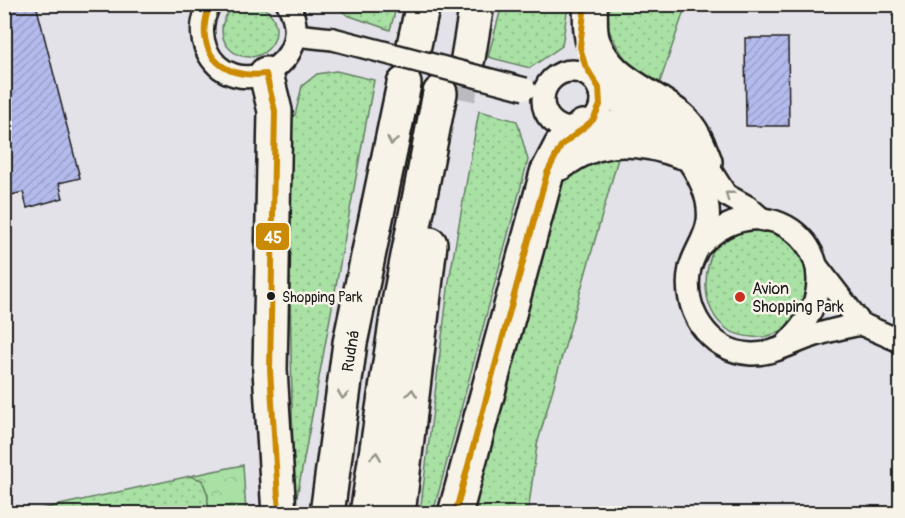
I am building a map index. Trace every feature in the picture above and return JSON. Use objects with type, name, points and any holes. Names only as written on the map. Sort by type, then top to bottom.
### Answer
[{"type":"highway","points":[[414,45],[423,4]]},
{"type":"highway","points":[[463,4],[458,56],[477,4]]},
{"type":"highway","points":[[585,4],[579,46],[596,86]]},
{"type":"highway","points":[[547,174],[586,147],[631,138],[654,141],[694,157],[696,139],[680,119],[627,86],[606,66],[592,40],[590,4]]},
{"type":"highway","points":[[266,74],[275,111],[270,370],[279,513]]},
{"type":"highway","name":"Rudná","points":[[327,513],[350,343],[404,84]]},
{"type":"highway","points":[[367,513],[400,297],[449,96],[398,513]]},
{"type":"highway","points":[[455,513],[547,174],[561,147],[588,123]]},
{"type":"street","points":[[210,4],[203,20],[203,39],[215,63],[239,76],[266,74],[286,58],[295,35],[294,18],[288,4]]},
{"type":"street","points":[[295,35],[333,39],[534,92],[560,73],[577,71],[596,86],[674,128],[691,143],[694,169],[707,205],[708,221],[701,245],[691,266],[688,283],[692,308],[705,332],[718,343],[734,351],[751,354],[769,352],[815,335],[861,324]]},
{"type":"street","points":[[588,123],[599,110],[596,86]]},
{"type":"street","points":[[534,92],[545,112],[556,125],[567,129],[588,123],[632,124],[668,139],[694,157],[726,195],[748,207],[763,220]]},
{"type":"street","points":[[701,245],[718,229],[733,223],[763,220],[778,223],[792,230],[813,253],[818,268],[819,284],[816,299],[806,321],[785,346]]},
{"type":"street","points":[[818,268],[861,324],[900,341]]},
{"type":"green space","points":[[244,3],[254,3],[264,7],[272,15],[276,30],[272,45],[264,53],[254,57],[244,57],[234,53],[226,45],[222,35],[222,25],[226,15],[234,7]]},
{"type":"green space","points":[[335,5],[397,5],[390,30],[347,15]]},
{"type":"green space","points":[[502,5],[568,5],[562,46],[530,68],[488,57]]},
{"type":"green space","points":[[605,5],[686,5],[660,82],[642,75],[628,62],[610,33]]},
{"type":"green space","points":[[336,71],[374,80],[294,513],[287,122],[295,115],[302,86],[317,74]]},
{"type":"green space","points":[[479,111],[517,121],[528,160],[433,513],[420,513],[449,281]]},
{"type":"green space","points":[[621,148],[537,445],[528,513],[473,514],[555,192],[570,168]]},
{"type":"green space","points":[[762,229],[785,238],[800,253],[807,272],[807,291],[801,309],[790,324],[773,334],[752,337],[727,329],[718,321],[708,299],[707,275],[712,252],[719,240],[736,232]]},
{"type":"green space","points":[[243,465],[246,513],[208,513],[208,495],[202,480],[190,476]]},
{"type":"green space","points":[[190,476],[202,480],[208,495],[208,513],[19,514]]},
{"type":"building","points":[[4,4],[36,4],[80,178],[59,183],[63,198],[27,208],[23,192],[4,197]]},
{"type":"building","points":[[745,38],[788,38],[789,126],[746,126]]},
{"type":"tunnel","points":[[459,98],[468,58]]},
{"type":"transit line","name":"45","points":[[210,4],[205,35],[208,48],[214,58],[223,67],[235,72],[249,75],[266,74],[275,111],[270,370],[279,514]]},
{"type":"transit line","name":"45","points":[[455,514],[547,173],[561,146],[593,120],[600,105],[599,88],[585,65],[580,47],[585,4]]},
{"type":"place","name":"Shopping Park","points":[[271,296]]},
{"type":"place","name":"Avion Shopping Park","points":[[740,297]]}]
